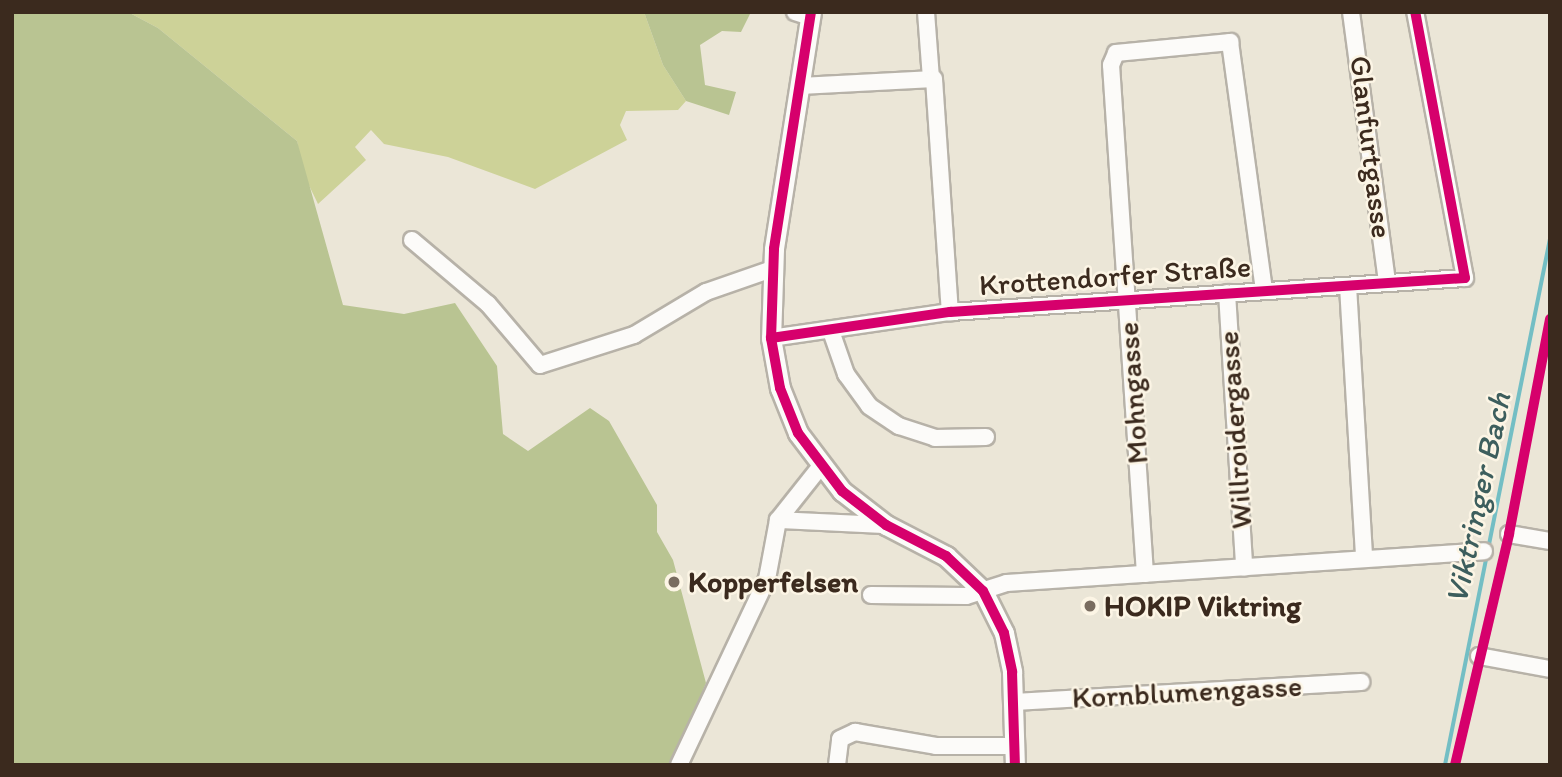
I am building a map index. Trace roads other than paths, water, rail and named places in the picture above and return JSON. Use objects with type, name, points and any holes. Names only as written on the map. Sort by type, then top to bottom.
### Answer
[{"type":"street","points":[[926,12],[931,78],[944,170],[950,312]]},
{"type":"street","name":"Glanfurtgasse","points":[[1351,12],[1387,283]]},
{"type":"street","name":"Krottendorfer Straße","points":[[771,338],[950,312],[1465,278],[1415,12]]},
{"type":"street","points":[[805,14],[800,86],[772,269],[771,338],[787,410],[820,467],[886,525],[946,556],[983,591],[1004,633],[1014,702],[1015,755],[936,746],[855,732],[840,739],[837,765]]},
{"type":"street","name":"Mohngasse","points":[[1145,574],[1111,65],[1122,51],[1230,42],[1264,290]]},
{"type":"street","points":[[800,86],[931,78]]},
{"type":"street","points":[[412,240],[488,304],[534,361],[546,365],[634,335],[706,292],[772,269]]},
{"type":"street","points":[[1348,286],[1364,559]]},
{"type":"street","name":"Willroidergasse","points":[[1227,293],[1244,567]]},
{"type":"street","points":[[831,331],[846,374],[869,406],[899,426],[935,438],[986,437]]},
{"type":"street","points":[[679,765],[767,579],[778,520],[820,467]]},
{"type":"street","points":[[778,520],[886,525]]},
{"type":"street","points":[[1509,534],[1550,541]]},
{"type":"street","points":[[871,594],[908,599],[983,591],[1007,583],[1484,551]]},
{"type":"street","points":[[1479,656],[1550,668]]},
{"type":"street","name":"Kornblumengasse","points":[[1014,702],[1361,682]]},
{"type":"waterway","name":"Viktringer Bach","points":[[1445,765],[1550,239]]},
{"type":"place","name":"Kopperfelsen","points":[[674,582]]},
{"type":"place","name":"HOKIP Viktring","points":[[1090,606]]}]
